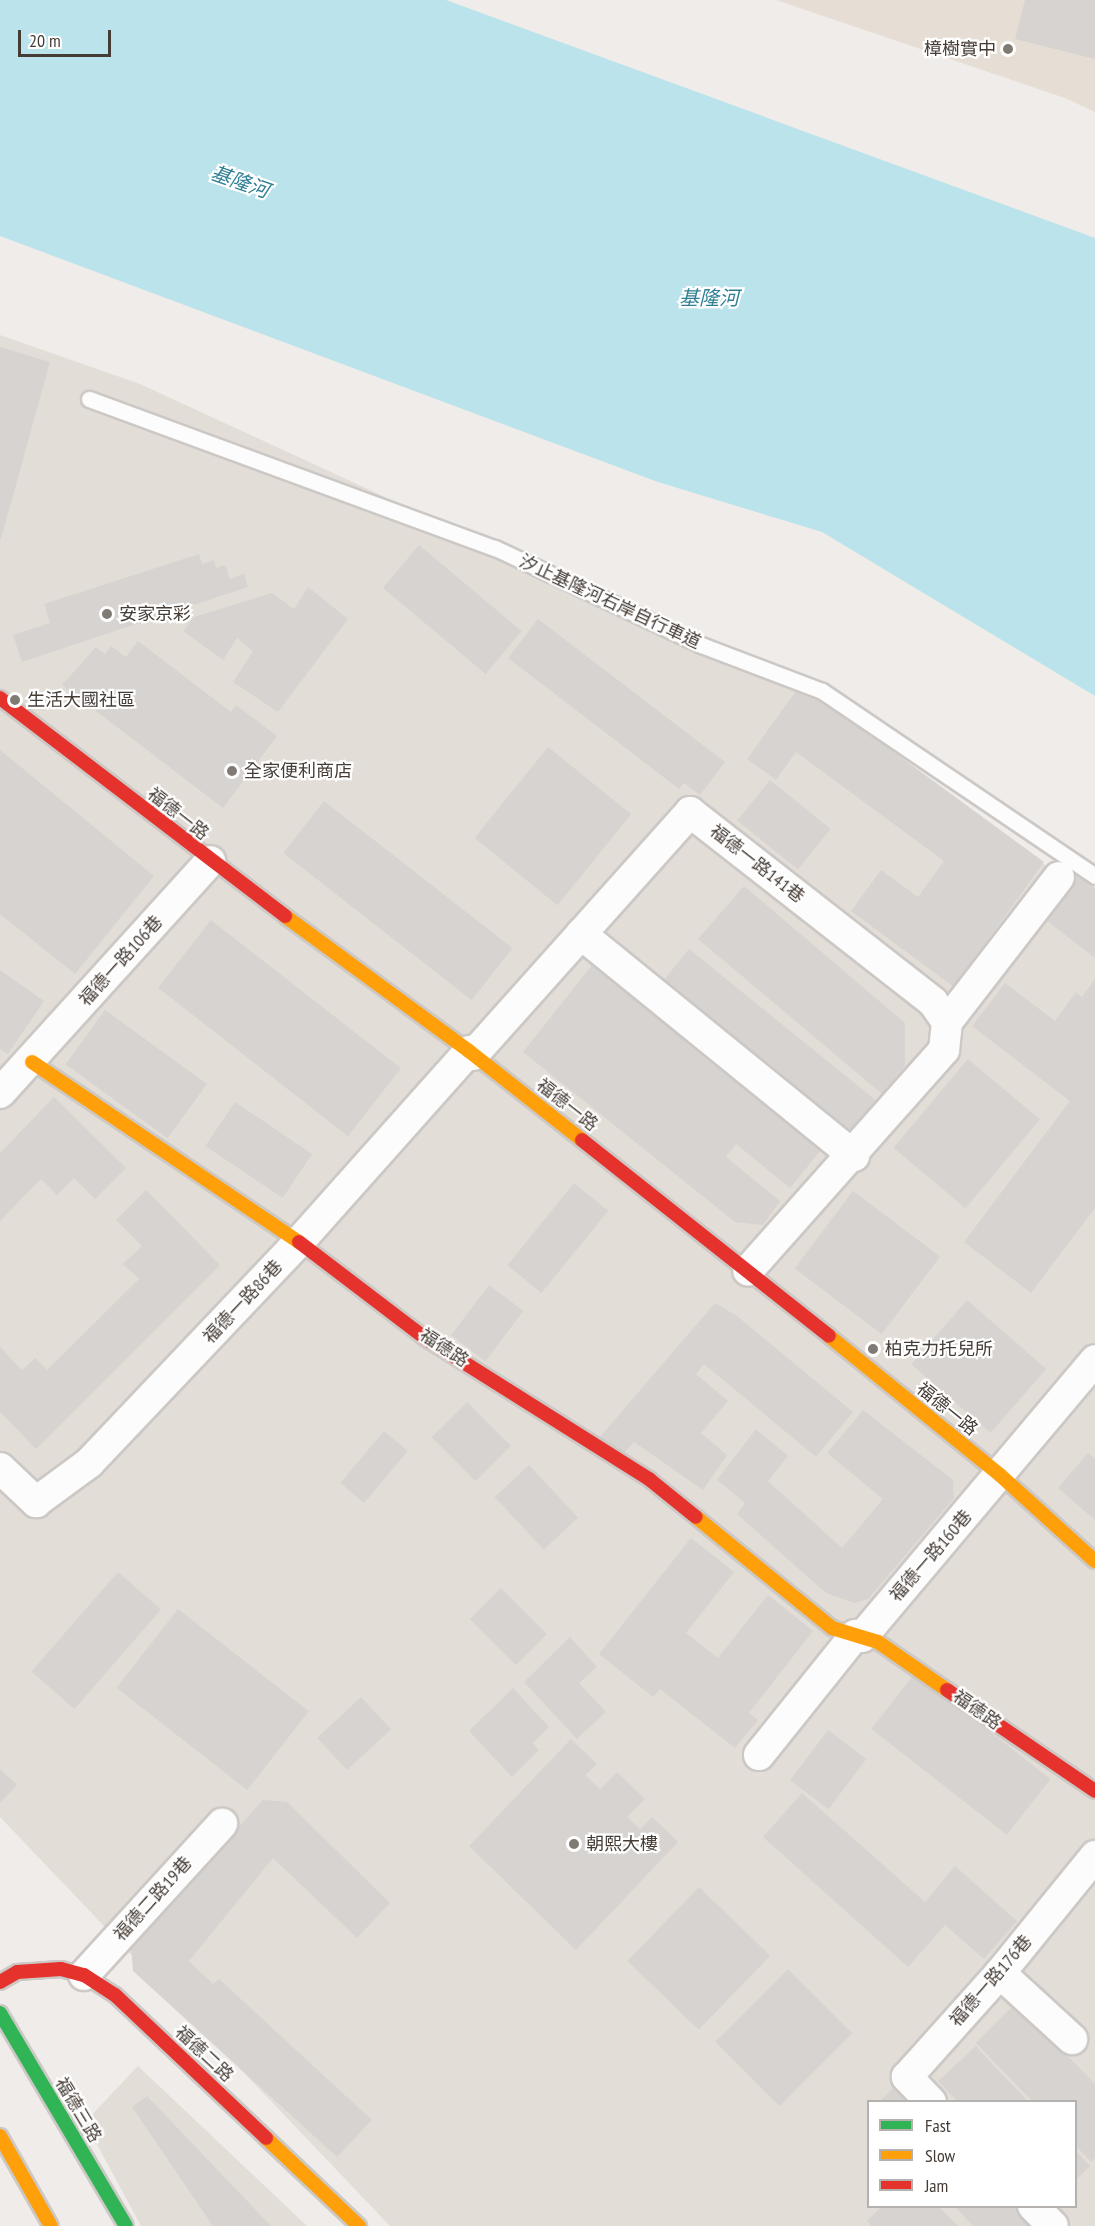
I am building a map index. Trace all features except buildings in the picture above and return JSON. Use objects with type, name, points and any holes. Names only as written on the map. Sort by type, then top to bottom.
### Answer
[{"type":"main road","name":"福德一路","points":[[0,698],[210,861],[471,1053],[748,1271],[1000,1475],[1095,1561]]},
{"type":"main road","name":"福德路","points":[[32,1062],[299,1242],[425,1338],[649,1479],[832,1628],[878,1642],[1095,1791]]},
{"type":"main road","name":"福德二路","points":[[0,1982],[17,1972],[61,1969],[84,1975],[115,1995],[359,2226]]},
{"type":"main road","name":"福德三路","points":[[0,2013],[126,2226]]},
{"type":"main road","points":[[0,2136],[51,2226]]},
{"type":"street","name":"福德一路141巷","points":[[471,1053],[690,812],[933,1002],[947,1022]]},
{"type":"street","name":"福德一路106巷","points":[[32,1062],[210,861]]},
{"type":"street","points":[[748,1271],[854,1156],[944,1050],[947,1022],[1059,877]]},
{"type":"street","points":[[581,934],[854,1156]]},
{"type":"street","name":"福德一路86巷","points":[[0,1468],[36,1502],[89,1463],[299,1242],[471,1053]]},
{"type":"street","points":[[0,1093],[32,1062]]},
{"type":"street","name":"福德一路160巷","points":[[858,1636],[1000,1475],[1095,1360]]},
{"type":"street","points":[[759,1755],[858,1636]]},
{"type":"street","name":"福德二路19巷","points":[[84,1975],[222,1824]]},
{"type":"street","name":"福德一路176巷","points":[[929,2100],[907,2077],[1000,1973],[1095,1856]]},
{"type":"street","points":[[1000,1973],[1072,2039]]},
{"type":"street","points":[[1035,2208],[1053,2226]]},
{"type":"lane","name":"汐止基隆河右岸自行車道","points":[[89,399],[364,497],[495,548],[701,645],[822,691],[1095,876]]},
{"type":"shaded area","name":"樟樹實中","points":[[776,0],[1095,0],[1095,112],[1065,98]]},
{"type":"shaded area","points":[[0,335],[140,384],[801,689],[1095,901],[1095,2226],[390,2226],[0,1817]]},
{"type":"shaded area","points":[[138,2066],[307,2226],[141,2226],[85,2122]]},
{"type":"water","name":"基隆河","points":[[0,0],[446,0],[1095,238],[1095,696],[822,532],[658,482],[0,236]]},
{"type":"traffic: fast","points":[[0,2013],[126,2226]]},
{"type":"traffic: slow","points":[[285,916],[469,1051],[582,1140]]},
{"type":"traffic: slow","points":[[32,1062],[299,1242]]},
{"type":"traffic: slow","points":[[829,1336],[1000,1475],[1095,1561]]},
{"type":"traffic: slow","points":[[696,1517],[832,1628],[878,1642],[947,1690]]},
{"type":"traffic: slow","points":[[0,2136],[51,2226]]},
{"type":"traffic: slow","points":[[266,2138],[359,2226]]},
{"type":"traffic: jam","points":[[0,698],[285,916]]},
{"type":"traffic: jam","points":[[582,1140],[829,1336]]},
{"type":"traffic: jam","points":[[299,1242],[425,1338],[649,1479],[696,1517]]},
{"type":"traffic: jam","points":[[947,1690],[1095,1791]]},
{"type":"traffic: jam","points":[[0,1982],[17,1972],[61,1969],[84,1975],[115,1995],[266,2138]]},
{"type":"place","name":"樟樹實中","points":[[1008,49]]},
{"type":"place","name":"安家京彩","points":[[107,614]]},
{"type":"place","name":"生活大國社區","points":[[15,700]]},
{"type":"place","name":"全家便利商店","points":[[232,771]]},
{"type":"place","name":"柏克力托兒所","points":[[873,1349]]},
{"type":"place","name":"朝熙大樓","points":[[574,1844]]}]
